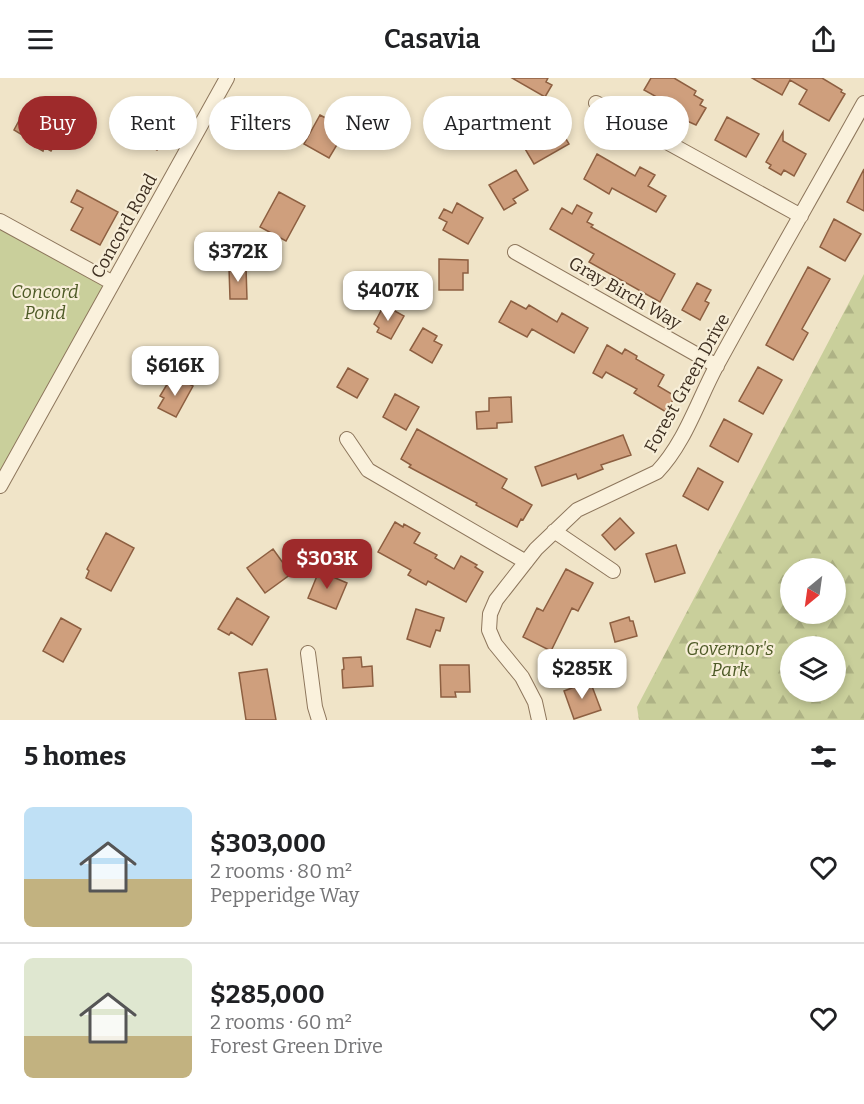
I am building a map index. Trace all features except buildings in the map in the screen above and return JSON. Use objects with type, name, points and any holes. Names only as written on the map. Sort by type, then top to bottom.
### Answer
[{"type":"street","name":"Concord Road","points":[[0,486],[227,78]]},
{"type":"street","name":"Forest Green Drive","points":[[539,720],[535,702],[522,677],[495,644],[489,630],[490,614],[496,600],[526,562],[577,510],[600,497],[630,486],[661,467],[675,448],[717,366],[864,103]]},
{"type":"street","points":[[681,150],[801,216]]},
{"type":"street","points":[[0,221],[113,283]]},
{"type":"street","name":"Gray Birch Way","points":[[515,252],[717,366]]},
{"type":"street","points":[[347,439],[368,470],[526,562]]},
{"type":"street","points":[[554,531],[613,572]]},
{"type":"street","points":[[308,653],[315,707],[319,720]]},
{"type":"green space","name":"Concord Pond","points":[[0,226],[108,285],[0,479]]},
{"type":"green space","name":"Governor's Park","points":[[864,274],[864,720],[639,720],[637,707]]}]
